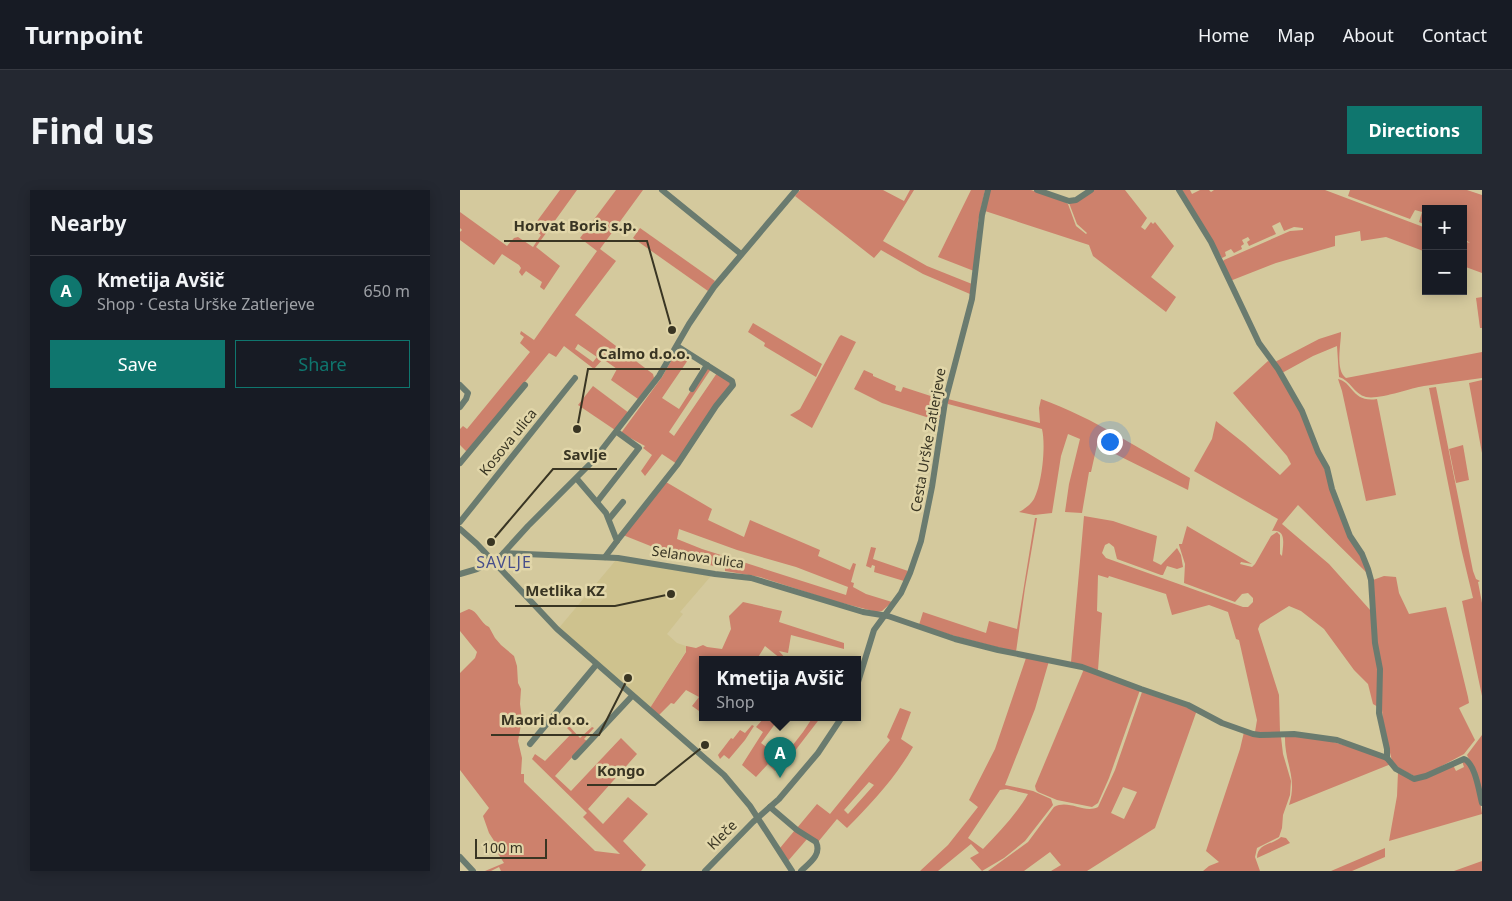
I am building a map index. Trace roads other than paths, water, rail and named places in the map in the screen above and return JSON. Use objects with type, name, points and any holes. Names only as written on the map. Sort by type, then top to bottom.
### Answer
[{"type":"street","points":[[662,190],[741,254]]},
{"type":"street","points":[[460,574],[493,562],[504,553],[528,526],[576,479],[618,432],[659,376],[703,302],[796,190]]},
{"type":"street","name":"Cesta Urške Zatlerjeve","points":[[861,672],[871,638],[883,615],[901,593],[921,540],[929,503],[945,402],[972,299],[982,214],[988,190]]},
{"type":"street","points":[[1037,190],[1069,201],[1076,200],[1091,190]]},
{"type":"street","points":[[1179,190],[1211,242],[1259,343],[1275,364],[1292,392],[1327,468],[1332,489],[1350,536],[1366,564],[1371,580],[1375,643],[1380,675],[1379,713],[1387,749],[1386,758],[1396,769],[1414,779],[1426,776],[1460,759],[1466,759],[1472,768],[1482,803]]},
{"type":"street","points":[[605,557],[677,465],[716,406],[733,385],[732,381],[677,346]]},
{"type":"street","points":[[692,389],[707,365]]},
{"type":"street","name":"Kosova ulica","points":[[460,522],[575,378]]},
{"type":"street","points":[[460,384],[468,395],[460,406]]},
{"type":"street","points":[[460,463],[525,385]]},
{"type":"street","points":[[599,500],[639,448],[618,432]]},
{"type":"street","points":[[576,479],[599,500],[609,519],[617,541]]},
{"type":"street","points":[[609,519],[623,502]]},
{"type":"street","points":[[460,529],[557,630],[724,775],[745,798],[792,871]]},
{"type":"street","name":"Selanova ulica","points":[[504,553],[605,557],[751,578],[998,650],[1082,667],[1188,705],[1222,723],[1253,734],[1294,734],[1329,738],[1386,758]]},
{"type":"street","points":[[530,744],[596,665]]},
{"type":"street","points":[[575,757],[632,696]]},
{"type":"street","points":[[758,818],[818,753],[839,721]]},
{"type":"street","points":[[770,807],[787,822],[816,842],[818,851],[816,856],[801,871]]},
{"type":"street","name":"Kleče","points":[[705,871],[758,818]]},
{"type":"street","points":[[460,857],[472,871]]},
{"type":"place","name":"Horvat Boris s.p.","points":[[672,330]]},
{"type":"place","name":"Calmo d.o.o.","points":[[577,429]]},
{"type":"place","name":"Savlje","points":[[491,542]]},
{"type":"place","name":"Metlika KZ","points":[[671,594]]},
{"type":"place","name":"Maori d.o.o.","points":[[628,678]]},
{"type":"place","name":"Kongo","points":[[705,745]]},
{"type":"place","name":"Kmetija Avšič","points":[[780,778]]},
{"type":"district","name":"SAVLJE","points":[[504,562]]}]
